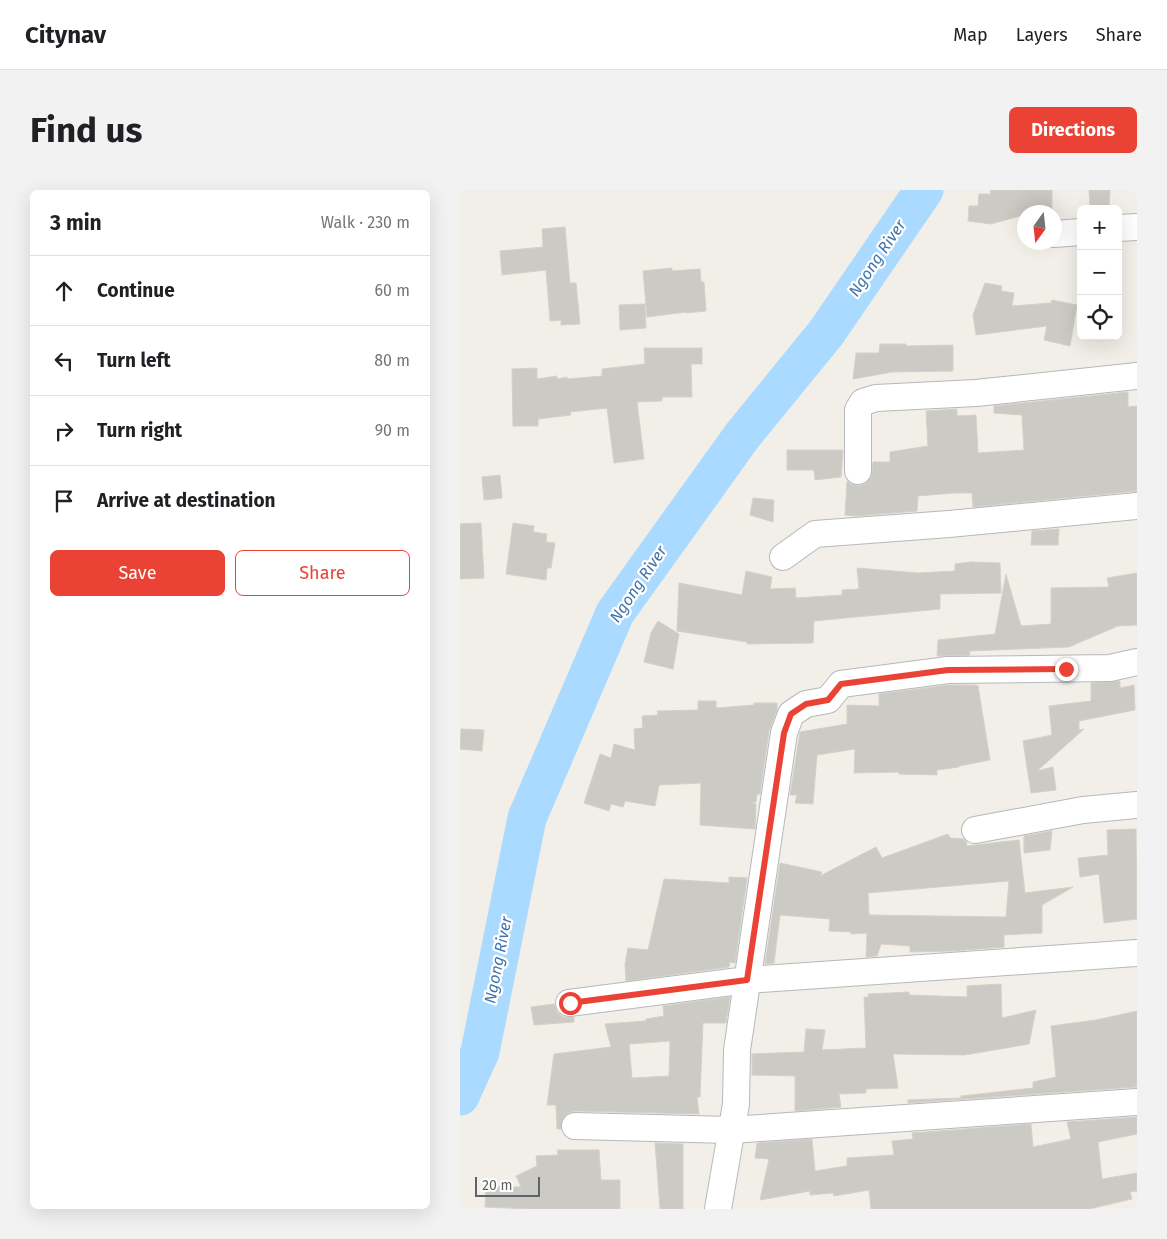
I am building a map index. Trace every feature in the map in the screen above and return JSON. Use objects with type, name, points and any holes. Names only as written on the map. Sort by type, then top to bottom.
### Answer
[{"type":"street","points":[[1122,228],[1137,227]]},
{"type":"street","points":[[1062,233],[1077,232]]},
{"type":"street","points":[[858,471],[858,410],[863,402],[876,398],[976,392],[1137,376]]},
{"type":"street","points":[[783,557],[815,534],[949,524],[1137,506]]},
{"type":"street","points":[[718,1209],[736,1104],[737,1050],[747,980],[784,733],[791,714],[806,704],[828,700],[841,684],[948,670],[1102,668],[1137,662]]},
{"type":"street","points":[[975,830],[1083,810],[1137,805]]},
{"type":"street","points":[[570,1003],[747,980],[1137,954]]},
{"type":"street","points":[[575,1126],[731,1130],[1137,1102]]},
{"type":"building","points":[[990,190],[1052,190],[1052,205],[1017,205],[1017,217],[991,224],[968,221],[969,206],[978,206],[979,194],[991,194]]},
{"type":"building","points":[[1089,190],[1110,190],[1109,205],[1090,205]]},
{"type":"building","points":[[565,227],[570,283],[576,283],[580,324],[561,325],[561,320],[550,321],[546,270],[502,275],[500,251],[543,247],[542,229]]},
{"type":"building","points":[[672,268],[672,271],[700,269],[701,282],[704,282],[706,311],[647,317],[643,271]]},
{"type":"building","points":[[985,283],[1002,286],[1001,291],[1014,293],[1012,306],[1051,303],[1052,300],[1077,305],[1070,346],[1044,340],[1047,326],[976,335],[973,315]]},
{"type":"building","points":[[645,304],[646,328],[620,330],[619,305]]},
{"type":"building","points":[[880,344],[906,344],[906,346],[953,345],[953,371],[892,372],[853,379],[856,353],[879,353]]},
{"type":"building","points":[[644,348],[702,348],[702,364],[691,364],[692,397],[662,397],[662,401],[637,402],[644,459],[614,463],[607,408],[570,412],[571,415],[538,419],[538,426],[513,426],[512,369],[537,368],[537,379],[557,376],[557,379],[567,377],[567,379],[602,376],[602,369],[645,364]]},
{"type":"building","points":[[1128,392],[1128,407],[1137,406],[1137,491],[973,507],[972,493],[954,493],[918,496],[917,511],[856,516],[845,515],[847,481],[858,486],[865,484],[871,478],[873,462],[890,462],[890,452],[928,446],[926,411],[957,409],[957,416],[976,415],[978,453],[1024,450],[1022,415],[994,413],[994,406]]},
{"type":"building","points":[[787,450],[843,450],[841,477],[815,480],[814,470],[787,470]]},
{"type":"building","points":[[500,475],[502,498],[484,500],[482,477]]},
{"type":"building","points":[[753,498],[774,500],[773,522],[750,515]]},
{"type":"building","points":[[481,523],[484,578],[460,579],[460,524]]},
{"type":"building","points":[[513,523],[534,526],[533,532],[547,534],[546,542],[555,543],[551,568],[547,568],[546,580],[506,574]]},
{"type":"building","points":[[1059,529],[1058,545],[1031,545],[1032,531]]},
{"type":"building","points":[[971,562],[1000,563],[1001,593],[940,594],[940,609],[814,621],[813,643],[747,644],[747,642],[677,631],[679,583],[742,595],[746,571],[772,577],[770,589],[795,588],[796,598],[842,595],[842,590],[859,589],[857,568],[918,573],[955,571],[955,564]]},
{"type":"building","points":[[1137,573],[1137,625],[1118,626],[1069,647],[969,651],[970,655],[937,656],[938,640],[995,634],[1006,574],[1021,626],[1051,624],[1051,588],[1109,587],[1107,578]]},
{"type":"building","points":[[658,621],[679,634],[673,669],[644,662],[651,633]]},
{"type":"building","points":[[1120,681],[1120,688],[1134,685],[1135,710],[1079,721],[1079,730],[1084,729],[1037,771],[1053,767],[1056,790],[1031,793],[1023,741],[1052,735],[1049,706],[1091,701],[1091,683]]},
{"type":"building","points":[[949,685],[978,686],[990,760],[937,770],[937,775],[899,774],[899,772],[854,773],[855,749],[817,755],[813,804],[795,803],[797,795],[790,795],[800,732],[847,724],[847,705],[879,706],[879,694]]},
{"type":"building","points":[[698,701],[716,701],[716,708],[754,705],[754,703],[777,703],[777,710],[769,731],[760,794],[757,794],[756,802],[751,802],[756,804],[755,829],[700,825],[701,783],[659,785],[655,806],[625,801],[623,807],[611,804],[609,811],[584,803],[600,754],[611,758],[614,744],[635,750],[634,729],[643,728],[642,716],[658,715],[657,711],[698,710]]},
{"type":"building","points":[[461,729],[484,730],[482,751],[460,749]]},
{"type":"building","points":[[1136,829],[1137,919],[1104,923],[1099,874],[1080,877],[1078,858],[1108,855],[1107,830]]},
{"type":"building","points":[[1052,831],[1050,850],[1024,853],[1024,836]]},
{"type":"building","points":[[948,834],[950,838],[963,839],[967,842],[966,846],[1019,840],[1025,893],[1073,887],[1042,905],[1042,933],[1004,935],[1004,947],[910,952],[910,946],[881,944],[877,956],[866,957],[867,933],[851,934],[851,932],[829,931],[830,919],[780,915],[774,963],[765,964],[780,863],[822,872],[820,876],[876,847],[882,858]],"holes":[[[1009,881],[1006,917],[869,915],[868,893]]]},
{"type":"building","points":[[729,877],[747,878],[735,963],[730,962],[729,967],[626,981],[625,964],[628,948],[648,950],[664,879],[729,883]]},
{"type":"building","points":[[1001,984],[1002,1018],[1036,1010],[1029,1044],[965,1055],[893,1054],[898,1088],[866,1089],[866,1093],[839,1094],[841,1107],[795,1111],[795,1076],[752,1075],[752,1054],[804,1052],[806,1029],[825,1030],[822,1050],[866,1048],[864,997],[869,997],[868,994],[909,992],[909,995],[967,997],[967,986]]},
{"type":"building","points":[[730,997],[726,1023],[703,1023],[700,1097],[697,1097],[699,1114],[575,1111],[568,1113],[563,1118],[561,1129],[557,1129],[556,1105],[547,1105],[554,1054],[611,1047],[605,1024],[646,1021],[646,1019],[664,1016],[663,1006]],"holes":[[[670,1041],[669,1076],[632,1078],[629,1044]]]},
{"type":"building","points":[[554,1004],[557,1012],[563,1017],[574,1017],[574,1022],[534,1025],[531,1007]]},
{"type":"building","points":[[1137,1011],[1137,1087],[908,1103],[908,1100],[961,1098],[961,1096],[1033,1088],[1033,1082],[1056,1077],[1051,1026],[1096,1020]]},
{"type":"building","points":[[1137,1117],[1137,1134],[1098,1142],[1102,1179],[1137,1173],[1137,1191],[1130,1192],[1132,1199],[1089,1209],[871,1209],[869,1190],[834,1196],[833,1193],[810,1195],[810,1191],[760,1200],[769,1159],[755,1158],[757,1143],[812,1139],[815,1171],[847,1166],[847,1158],[894,1155],[892,1141],[913,1139],[912,1133],[1031,1124],[1033,1147],[1071,1139],[1067,1122]]},
{"type":"building","points":[[655,1143],[683,1144],[683,1209],[660,1209]]},
{"type":"building","points":[[557,1150],[599,1150],[601,1180],[620,1180],[620,1209],[485,1207],[486,1186],[521,1187],[516,1176],[537,1166],[536,1156],[558,1155]]},
{"type":"waterway","name":"Ngong River","points":[[460,1096],[480,1052],[527,818],[615,613],[742,436],[826,333],[924,190]]},
{"type":"route","points":[[570,1003],[747,980],[784,733],[791,714],[806,704],[828,700],[841,684],[948,670],[1066,669]]}]
